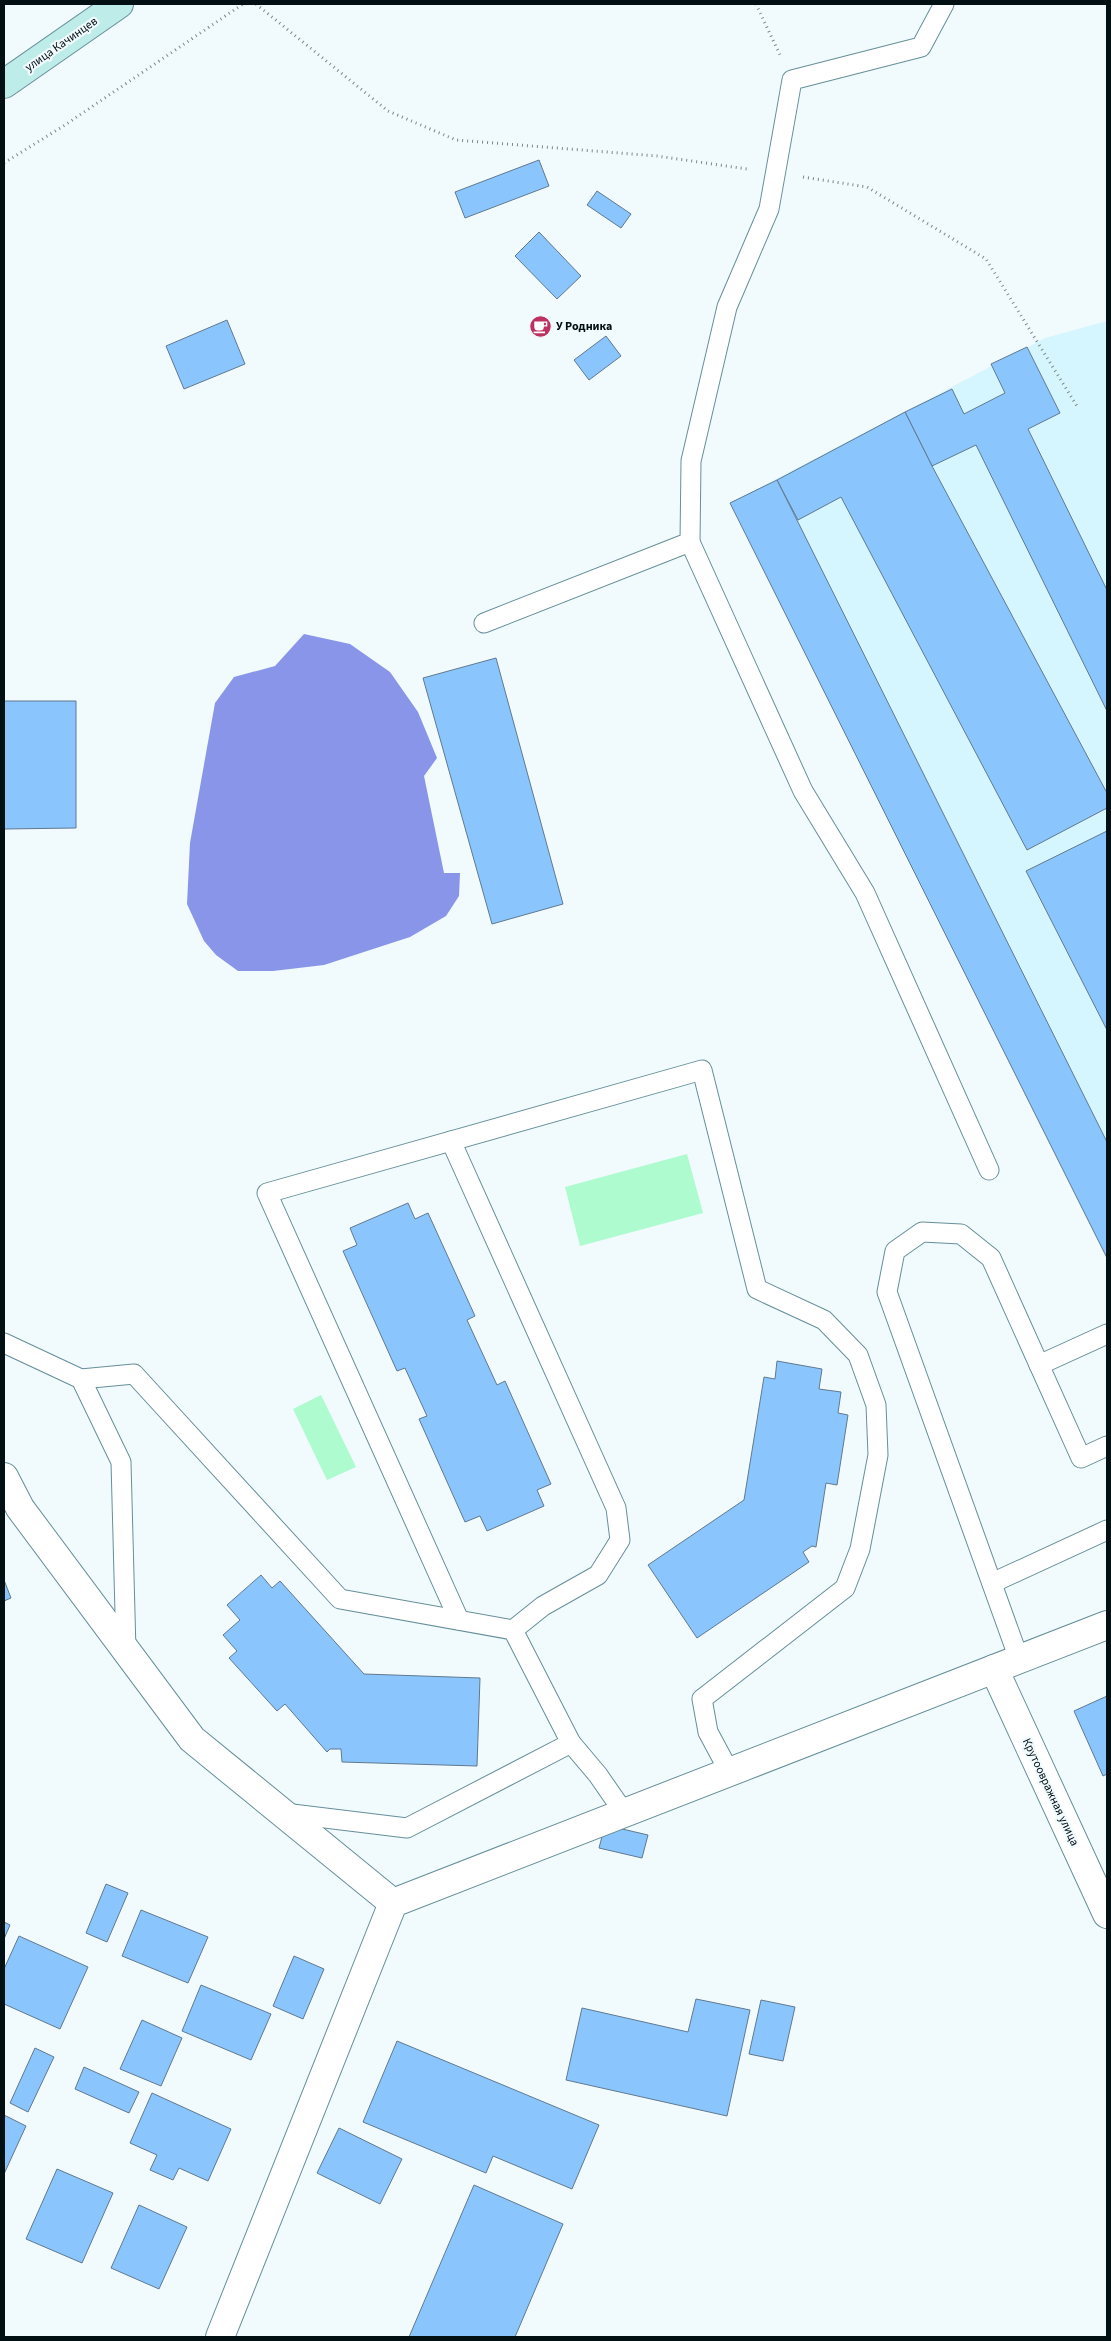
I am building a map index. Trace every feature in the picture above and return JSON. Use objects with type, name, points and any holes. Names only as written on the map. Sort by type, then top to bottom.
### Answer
[{"type":"main road","name":"улица Качинцев","points":[[4,84],[119,4]]},
{"type":"street","points":[[4,1477],[20,1508],[192,1739],[393,1904]]},
{"type":"street","points":[[220,2337],[393,1904],[1107,1625]]},
{"type":"street","name":"Крутоовражная улица","points":[[994,1669],[1107,1914]]},
{"type":"lane","points":[[944,4],[920,47],[792,80],[768,209],[727,307],[691,461],[690,542],[803,791],[865,893],[989,1170]]},
{"type":"lane","points":[[484,623],[690,542]]},
{"type":"lane","points":[[459,1620],[267,1193],[702,1070],[757,1289],[824,1320],[858,1355],[876,1404],[878,1455],[860,1550],[845,1588],[702,1699],[708,1732],[730,1773]]},
{"type":"lane","points":[[4,1343],[81,1379],[134,1374],[340,1598],[513,1630],[543,1606],[598,1575],[620,1540],[616,1508],[450,1141]]},
{"type":"lane","points":[[1019,1659],[887,1292],[895,1251],[922,1232],[961,1234],[991,1258],[1081,1458],[1107,1446]]},
{"type":"lane","points":[[1039,1365],[1107,1334]]},
{"type":"lane","points":[[81,1379],[121,1462],[126,1651]]},
{"type":"lane","points":[[992,1583],[1107,1530]]},
{"type":"lane","points":[[513,1630],[571,1744],[598,1775],[625,1814]]},
{"type":"lane","points":[[283,1813],[407,1828],[571,1744]]},
{"type":"path","points":[[4,163],[65,125],[243,4]]},
{"type":"path","points":[[256,4],[388,110],[456,140],[657,156],[867,187],[986,259],[1077,406]]},
{"type":"path","points":[[756,4],[792,80]]},
{"type":"shaded area","points":[[1107,321],[1107,1258],[730,503],[1045,338]]},
{"type":"green space","points":[[687,1154],[703,1213],[580,1246],[565,1187]]},
{"type":"green space","points":[[321,1395],[356,1467],[327,1480],[293,1409]]},
{"type":"water","points":[[304,634],[350,644],[390,672],[418,712],[437,758],[424,776],[444,873],[460,873],[459,896],[446,916],[410,937],[324,965],[273,971],[238,971],[216,955],[204,941],[187,904],[190,843],[215,703],[234,677],[275,666]]},
{"type":"building","points":[[539,160],[549,186],[465,218],[455,192]]},
{"type":"building","points":[[597,191],[631,214],[621,228],[587,205]]},
{"type":"building","points":[[539,232],[581,276],[557,299],[515,256]]},
{"type":"building","points":[[227,320],[245,364],[184,389],[166,346]]},
{"type":"building","points":[[606,336],[621,356],[589,380],[574,360]]},
{"type":"building","points":[[1027,347],[1060,413],[1028,429],[1107,590],[1107,711],[976,445],[932,466],[905,412],[952,389],[964,414],[1005,393],[991,364]]},
{"type":"building","points":[[905,412],[1107,793],[1107,808],[1027,850],[841,497],[798,520],[777,480]]},
{"type":"building","points":[[777,480],[1107,1142],[1107,1258],[730,503]]},
{"type":"building","points":[[496,658],[563,904],[492,924],[423,678]]},
{"type":"building","points":[[4,701],[76,701],[76,828],[4,829]]},
{"type":"building","points":[[1107,831],[1107,1030],[1026,871]]},
{"type":"building","points":[[408,1203],[415,1219],[428,1213],[475,1316],[467,1320],[497,1385],[505,1381],[551,1484],[537,1490],[544,1506],[487,1531],[480,1516],[465,1522],[419,1419],[427,1416],[405,1368],[397,1371],[343,1251],[357,1245],[350,1228]]},
{"type":"building","points":[[777,1361],[822,1369],[819,1389],[841,1392],[838,1413],[848,1415],[837,1485],[826,1483],[816,1547],[812,1546],[803,1552],[809,1562],[697,1638],[648,1565],[744,1500],[764,1377],[775,1379]]},
{"type":"building","points":[[261,1575],[272,1588],[280,1581],[364,1674],[480,1678],[477,1766],[342,1762],[341,1749],[330,1749],[327,1752],[285,1704],[277,1711],[229,1658],[237,1651],[223,1635],[240,1620],[227,1605]]},
{"type":"building","points":[[4,1580],[11,1598],[4,1601]]},
{"type":"building","points":[[1107,1696],[1107,1774],[1103,1776],[1074,1711]]},
{"type":"building","points":[[605,1825],[648,1835],[642,1858],[599,1848]]},
{"type":"building","points":[[106,1884],[128,1893],[107,1942],[86,1933]]},
{"type":"building","points":[[141,1910],[208,1937],[188,1983],[122,1956]]},
{"type":"building","points":[[4,1922],[10,1925],[4,1939]]},
{"type":"building","points":[[19,1936],[88,1967],[60,2029],[4,2004],[4,1969]]},
{"type":"building","points":[[294,1956],[324,1969],[303,2019],[273,2006]]},
{"type":"building","points":[[201,1985],[271,2014],[251,2060],[182,2031]]},
{"type":"building","points":[[696,1999],[750,2010],[727,2116],[566,2080],[582,2008],[688,2032]]},
{"type":"building","points":[[761,2000],[795,2007],[783,2061],[749,2054]]},
{"type":"building","points":[[142,2020],[182,2038],[161,2086],[120,2069]]},
{"type":"building","points":[[397,2041],[599,2125],[572,2189],[493,2156],[486,2173],[363,2122]]},
{"type":"building","points":[[35,2048],[54,2057],[28,2112],[10,2103]]},
{"type":"building","points":[[84,2067],[139,2092],[129,2113],[75,2089]]},
{"type":"building","points":[[152,2093],[231,2129],[208,2181],[179,2168],[173,2180],[150,2170],[157,2155],[130,2143]]},
{"type":"building","points":[[4,2115],[26,2126],[4,2174]]},
{"type":"building","points":[[339,2128],[402,2159],[380,2204],[317,2173]]},
{"type":"building","points":[[57,2169],[113,2193],[82,2263],[26,2239]]},
{"type":"building","points":[[474,2185],[563,2224],[515,2337],[409,2337]]},
{"type":"building","points":[[139,2205],[187,2227],[159,2289],[111,2268]]},
{"type":"place","name":"У Родника","points":[[540,326]]}]
